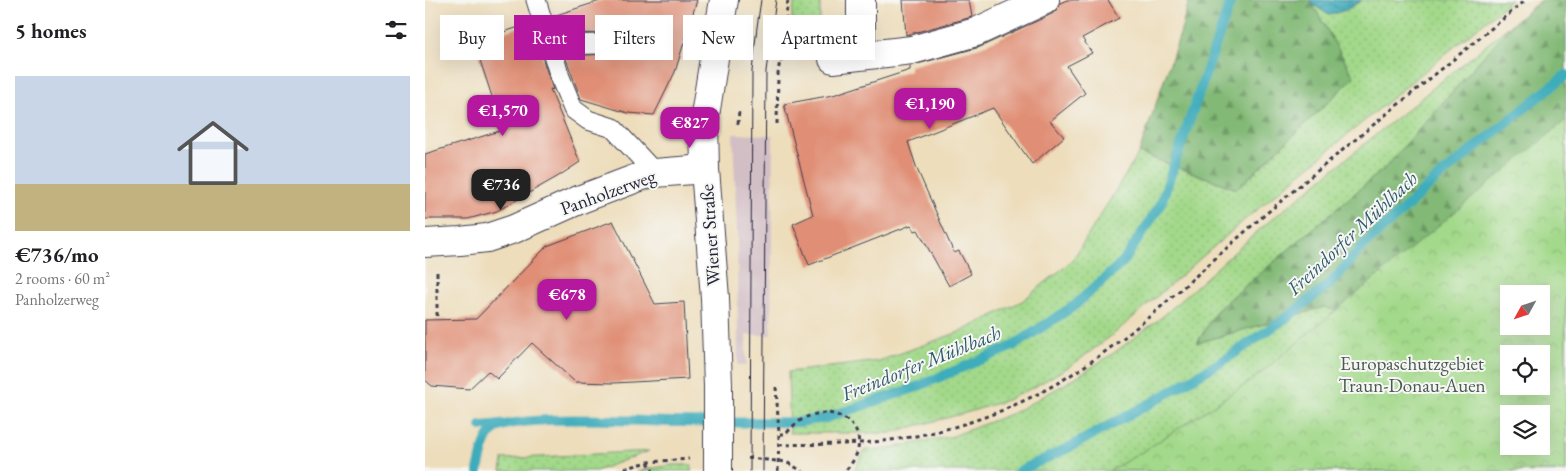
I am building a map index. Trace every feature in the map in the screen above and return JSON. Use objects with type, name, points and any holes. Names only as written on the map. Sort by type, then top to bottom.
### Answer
[{"type":"street","name":"Wiener Straße","points":[[718,471],[719,386],[715,298],[705,169],[704,122],[724,0]]},
{"type":"street","points":[[861,0],[861,15]]},
{"type":"street","points":[[875,54],[912,50],[976,32],[1045,0]]},
{"type":"street","name":"Panholzerweg","points":[[425,242],[487,238],[514,229],[581,199],[655,172],[705,169]]},
{"type":"lane","points":[[536,0],[540,15]]},
{"type":"lane","points":[[554,60],[567,99],[573,110],[588,120],[613,128],[655,172]]},
{"type":"path","points":[[777,124],[780,61],[788,0]]},
{"type":"path","points":[[779,445],[859,444],[921,435],[1011,407],[1040,393],[1120,340],[1255,223],[1526,0]]},
{"type":"path","points":[[437,271],[437,320]]},
{"type":"path","points":[[776,387],[779,434],[778,471]]},
{"type":"path","points":[[779,434],[786,434],[800,419],[813,414],[826,412],[851,422],[859,444],[856,455],[845,471]]},
{"type":"path","points":[[617,471],[648,462],[678,460]]},
{"type":"path","points":[[648,462],[653,471]]},
{"type":"shaded area","points":[[733,134],[773,135],[771,335],[746,335],[746,366],[738,365],[737,231]]},
{"type":"green space","points":[[795,0],[820,0],[820,15],[792,15]]},
{"type":"green space","points":[[1189,0],[1310,0],[1354,77],[1237,189],[1139,153],[1181,31]]},
{"type":"green space","points":[[1362,0],[1511,0],[1249,216],[1115,333],[1075,363],[1036,386],[1007,400],[889,433],[790,433],[788,372],[879,361],[962,331],[1022,301],[1072,261],[1139,153],[1237,189],[1354,77],[1312,4],[1329,15],[1346,10]]},
{"type":"green space","points":[[1541,0],[1566,0],[1566,471],[1314,471],[1375,324],[1324,307],[1197,343],[1217,310],[1386,167],[1513,23]]},
{"type":"green space","points":[[1513,23],[1386,167],[1217,310],[1197,343],[1324,307],[1375,324],[1314,471],[854,471],[865,450],[881,450],[953,436],[1013,413],[1065,384],[1111,355],[1162,317],[1260,229]]},
{"type":"green space","name":"Europaschutzgebiet Traun-Donau-Auen","points":[[1566,120],[1566,471],[1109,471],[1147,449],[1252,380]]},
{"type":"green space","points":[[649,451],[596,471],[501,471],[503,459]]},
{"type":"green space","points":[[672,465],[692,465],[691,471],[636,471]]},
{"type":"water","points":[[1310,0],[1362,0],[1346,10],[1329,15],[1312,4]]},
{"type":"building","points":[[603,0],[697,0],[692,15],[683,15],[683,46],[675,72],[654,115],[628,113],[581,99],[566,60],[585,60],[585,55],[595,55],[595,60],[673,60],[673,15],[595,15],[595,33],[585,33],[585,15],[556,15]]},
{"type":"building","points":[[903,0],[969,0],[972,17],[906,35]]},
{"type":"building","points":[[1067,0],[1108,0],[1119,18],[1082,38],[1092,53],[1067,66],[1085,93],[1050,121],[1064,137],[1032,164],[993,108],[908,142],[917,169],[954,253],[959,251],[971,274],[949,286],[918,230],[915,231],[911,225],[809,265],[793,224],[813,215],[784,104],[833,95],[910,70],[910,66],[980,47],[1052,14],[1060,3]]},
{"type":"building","points":[[514,29],[514,60],[543,60],[553,90],[550,89],[580,162],[497,211],[468,219],[425,219],[425,154],[503,130],[480,60],[504,60],[504,32]]},
{"type":"building","points":[[613,221],[655,304],[684,302],[688,379],[614,383],[575,382],[532,343],[497,379],[488,371],[469,389],[432,386],[425,380],[425,320],[476,319],[547,246]]},
{"type":"waterway","name":"Freindorfer Mühlbach","points":[[478,471],[483,448],[491,433],[495,429],[508,424],[529,421],[585,419],[799,422],[826,418],[914,388],[1013,346],[1074,306],[1123,262],[1160,206],[1231,0]]},
{"type":"waterway","name":"Freindorfer Mühlbach","points":[[1019,471],[1070,447],[1151,403],[1229,357],[1286,318],[1331,283],[1363,246],[1435,180],[1566,75]]},
{"type":"waterway","points":[[481,426],[502,424]]},
{"type":"tram line","points":[[750,471],[752,71],[761,0]]},
{"type":"tram line","points":[[763,471],[766,71],[776,0]]}]
